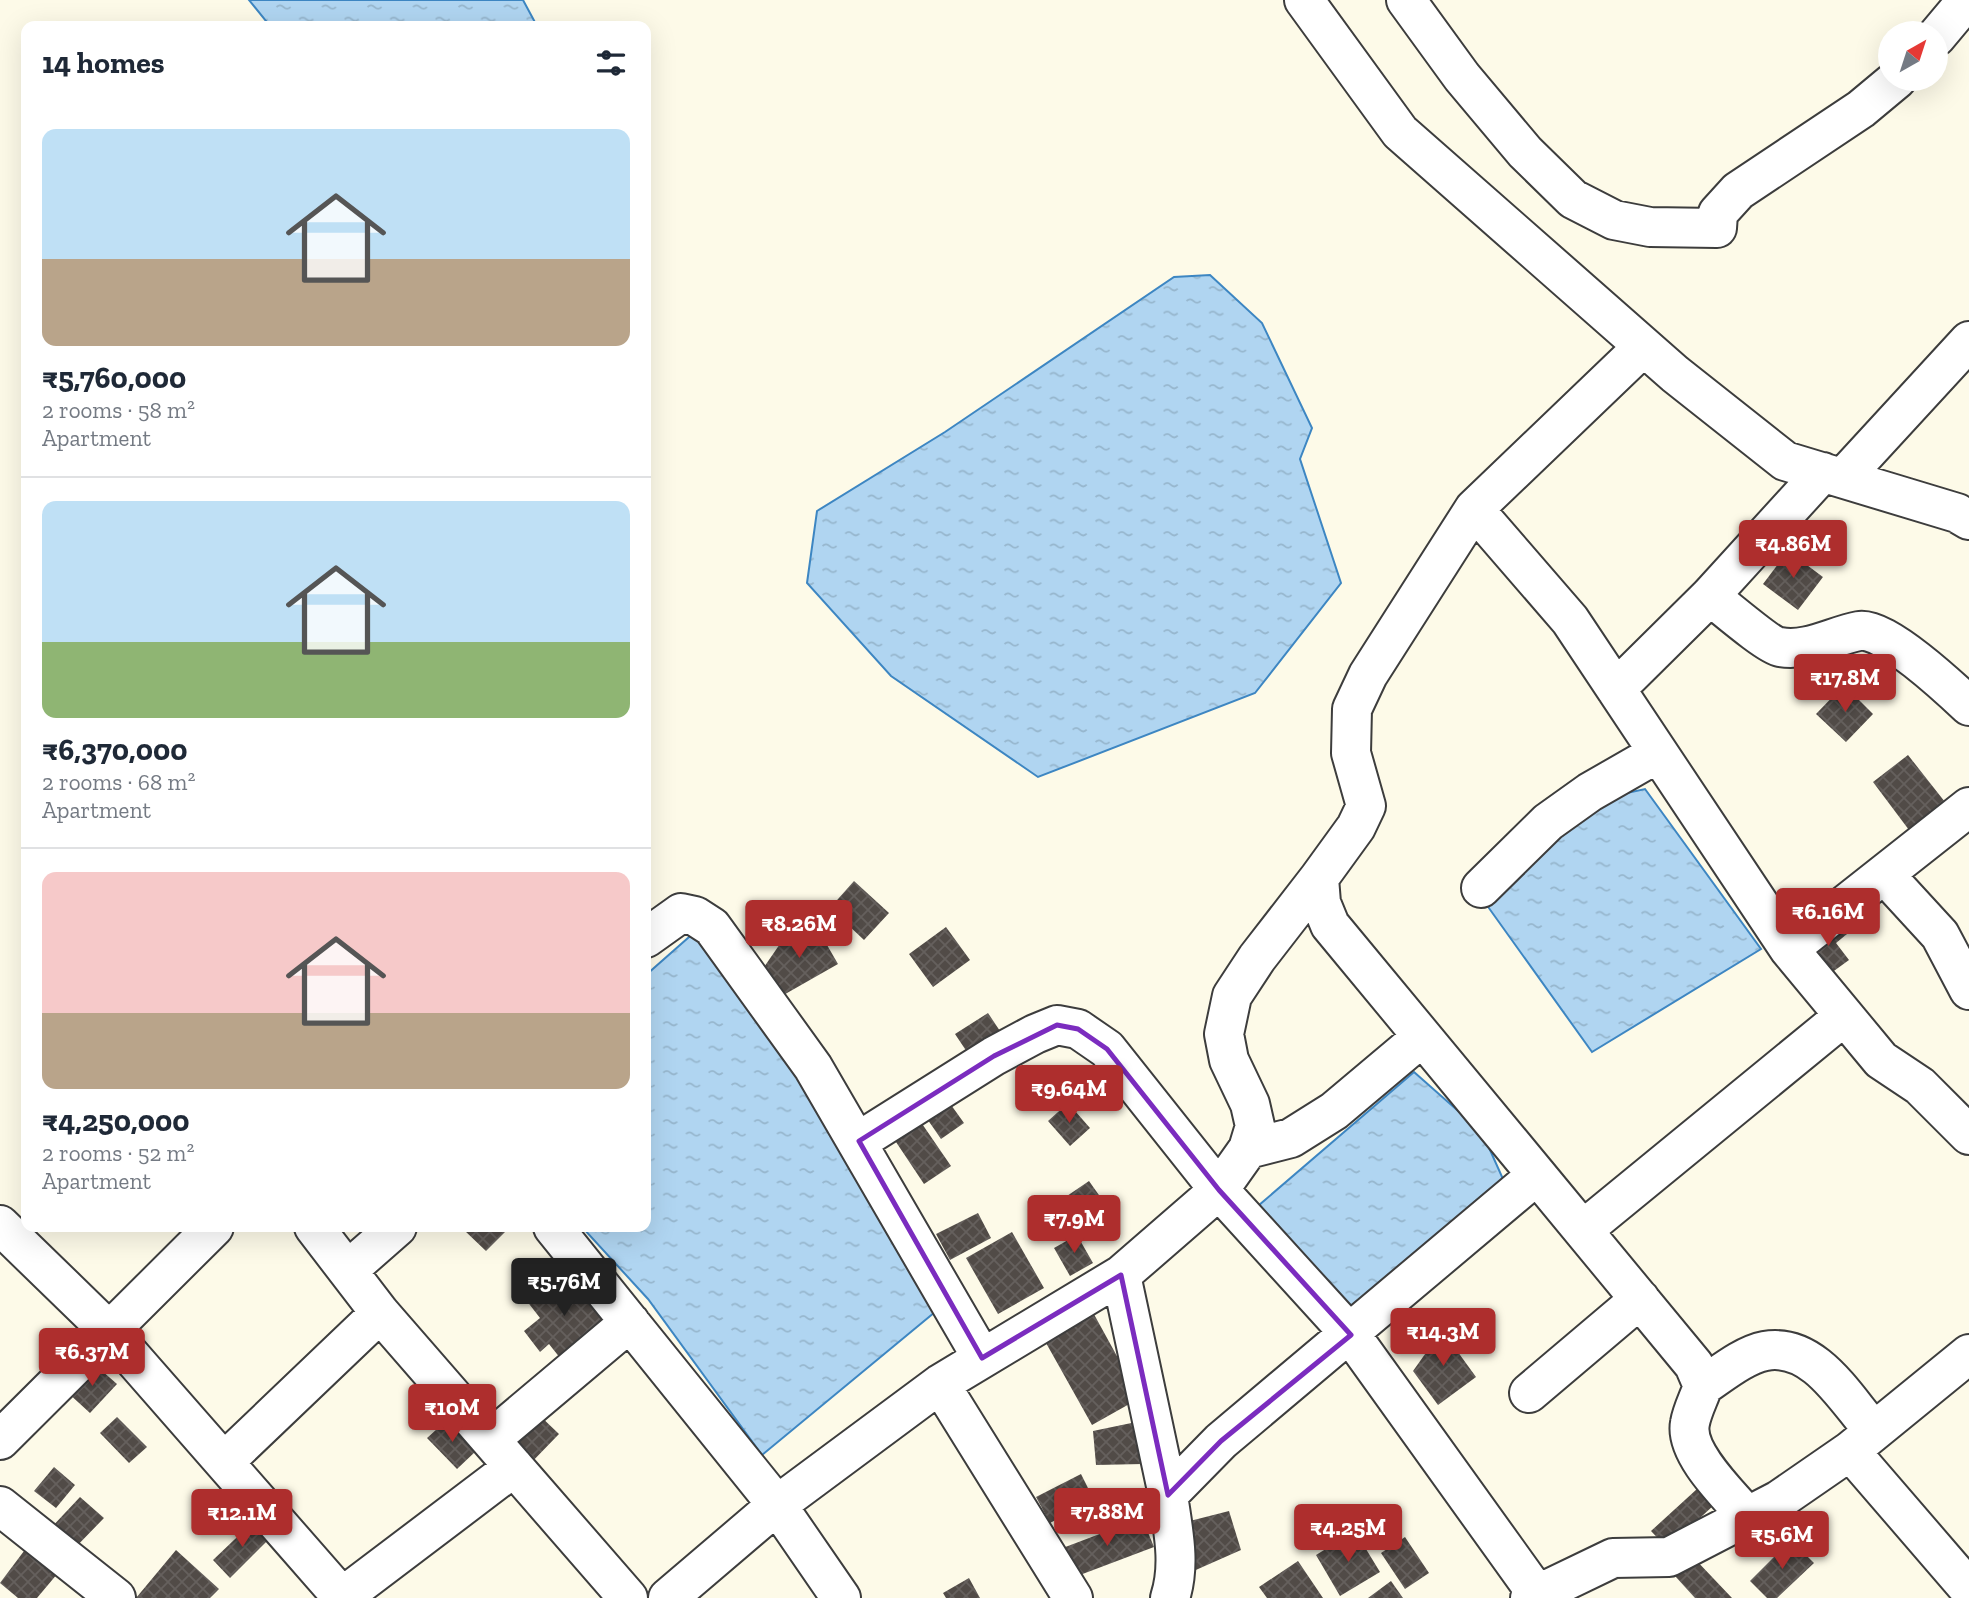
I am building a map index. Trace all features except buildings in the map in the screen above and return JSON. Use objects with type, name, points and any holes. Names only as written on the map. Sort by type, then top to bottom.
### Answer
[{"type":"street","points":[[1304,0],[1401,132],[1643,347],[1785,461],[1957,513],[1969,520]]},
{"type":"street","points":[[1406,0],[1462,77],[1524,152],[1573,199],[1614,220],[1650,227],[1717,228],[1718,213],[1738,191],[1882,91]]},
{"type":"street","points":[[1616,689],[1969,341]]},
{"type":"street","points":[[668,1598],[778,1505],[940,1384],[1121,1275],[1219,1190],[1248,1149],[1255,1126],[1250,1104],[1229,1060],[1224,1034],[1232,996],[1257,958],[1356,827],[1366,806],[1351,753],[1352,709],[1368,675],[1474,509],[1643,347]]},
{"type":"street","points":[[1474,509],[1570,620],[1789,949],[1881,1060],[1920,1086],[1969,1135]]},
{"type":"street","points":[[1710,596],[1778,647],[1807,646],[1862,630],[1887,640],[1931,670],[1969,706]]},
{"type":"street","points":[[1481,888],[1548,822],[1590,792],[1658,753]]},
{"type":"street","points":[[1789,949],[1969,807]]},
{"type":"street","points":[[1884,874],[1940,935],[1969,990]]},
{"type":"street","points":[[1319,878],[1321,903],[1331,925],[1694,1365],[1703,1386]]},
{"type":"street","points":[[651,935],[681,913],[695,916],[712,927],[813,1067],[859,1141],[982,1358]]},
{"type":"street","points":[[1583,1230],[1843,1017]]},
{"type":"street","points":[[859,1141],[994,1056],[1056,1025],[1078,1029],[1107,1049],[1219,1190],[1350,1335],[1533,1596],[1613,1558],[1669,1557],[1779,1500],[1862,1441],[1969,1354]]},
{"type":"street","points":[[1248,1149],[1291,1138],[1334,1111],[1422,1037]]},
{"type":"street","points":[[1168,1495],[1221,1441],[1537,1175]]},
{"type":"street","points":[[0,1225],[109,1331],[341,1597],[503,1453],[630,1322]]},
{"type":"street","points":[[0,1440],[209,1232]]},
{"type":"street","points":[[318,1232],[380,1313],[628,1598]]},
{"type":"street","points":[[348,1270],[391,1232]]},
{"type":"street","points":[[557,1232],[778,1505],[841,1598]]},
{"type":"street","points":[[1121,1275],[1168,1495],[1176,1551],[1175,1581],[1170,1598]]},
{"type":"street","points":[[1529,1393],[1640,1299]]},
{"type":"street","points":[[224,1462],[380,1313]]},
{"type":"street","points":[[1747,1516],[1704,1466],[1691,1443],[1689,1424],[1703,1386],[1765,1351],[1788,1352],[1812,1360],[1862,1441],[1969,1589]]},
{"type":"street","points":[[940,1384],[1073,1598]]},
{"type":"street","points":[[0,1506],[91,1591]]},
{"type":"highlighted area","points":[[1057,1025],[1078,1029],[1107,1049],[1219,1190],[1351,1335],[1221,1441],[1168,1495],[1121,1275],[982,1358],[859,1141],[994,1056]]},
{"type":"water","points":[[249,0],[523,0],[534,21],[266,21]]},
{"type":"water","points":[[1210,275],[1262,323],[1312,428],[1300,459],[1341,583],[1255,693],[1038,777],[891,676],[807,583],[817,511],[945,432],[1174,277]]},
{"type":"water","points":[[1645,789],[1761,949],[1592,1052],[1486,904],[1604,798]]},
{"type":"water","points":[[697,930],[825,1113],[935,1312],[762,1455],[648,1299],[587,1232],[651,1232],[651,971]]},
{"type":"water","points":[[1414,1072],[1482,1132],[1507,1188],[1343,1316],[1258,1206]]}]
